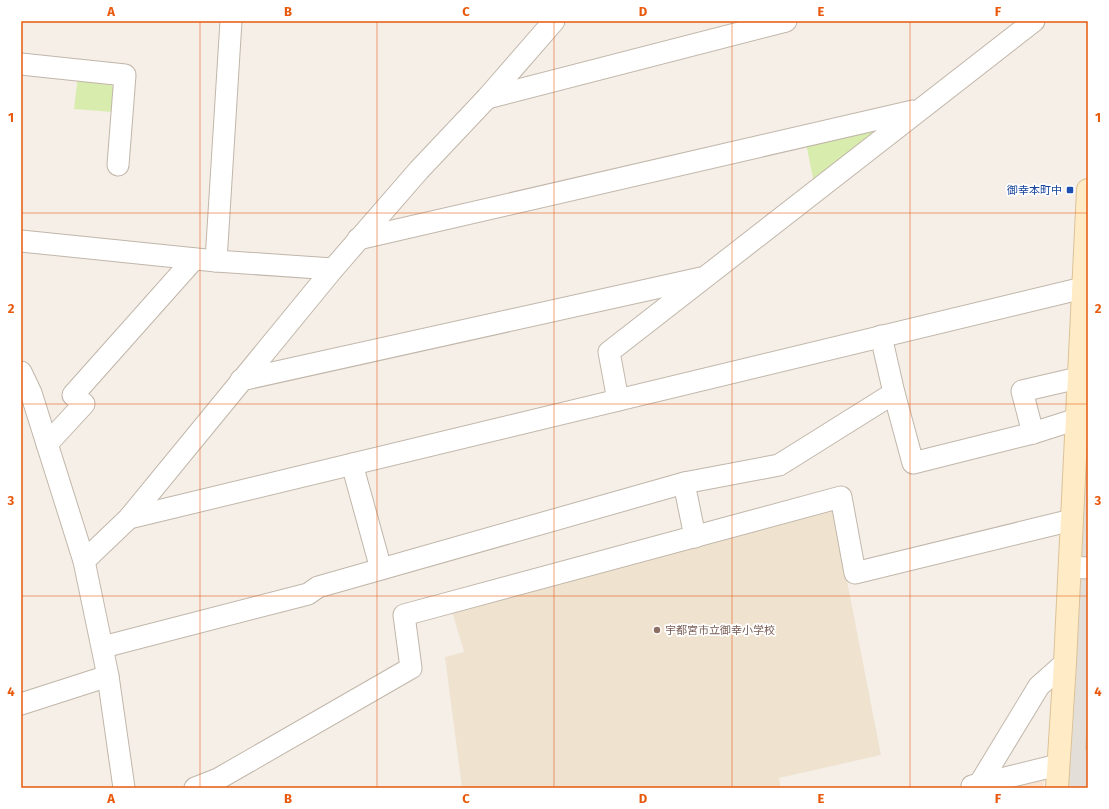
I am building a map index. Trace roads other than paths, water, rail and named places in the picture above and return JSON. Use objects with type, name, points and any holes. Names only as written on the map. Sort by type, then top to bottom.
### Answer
[{"type":"street","points":[[216,261],[231,21]]},
{"type":"street","points":[[84,561],[129,518],[332,269],[419,170],[487,98],[554,21]]},
{"type":"street","points":[[487,98],[786,21]]},
{"type":"street","points":[[618,400],[609,352],[1034,21]]},
{"type":"street","points":[[21,64],[125,75],[118,165]]},
{"type":"street","points":[[358,239],[919,110]]},
{"type":"street","points":[[1057,788],[1065,663],[1079,568],[1072,520],[1088,190]]},
{"type":"street","points":[[21,241],[216,261],[332,269]]},
{"type":"street","points":[[47,444],[84,404],[73,395],[194,259]]},
{"type":"street","points":[[241,380],[706,276]]},
{"type":"street","points":[[129,518],[1083,288]]},
{"type":"street","points":[[881,336],[894,393],[913,463],[1033,433],[1077,419]]},
{"type":"street","points":[[21,372],[31,393],[84,561],[99,637],[103,647],[124,788]]},
{"type":"street","points":[[1033,433],[1022,390],[1078,378]]},
{"type":"street","points":[[103,647],[308,594],[318,587],[684,483],[778,465],[894,393]]},
{"type":"street","points":[[352,464],[381,569]]},
{"type":"street","points":[[684,483],[695,537]]},
{"type":"street","points":[[195,788],[218,779],[411,668],[404,615],[841,497],[855,573],[1072,520]]},
{"type":"street","points":[[973,787],[1039,686],[1065,663]]},
{"type":"street","points":[[21,704],[108,676]]},
{"type":"street","points":[[973,787],[1058,765]]},
{"type":"place","name":"御幸本町中","points":[[1070,190]]},
{"type":"place","name":"宇都宮市立御幸小学校","points":[[657,630]]}]
